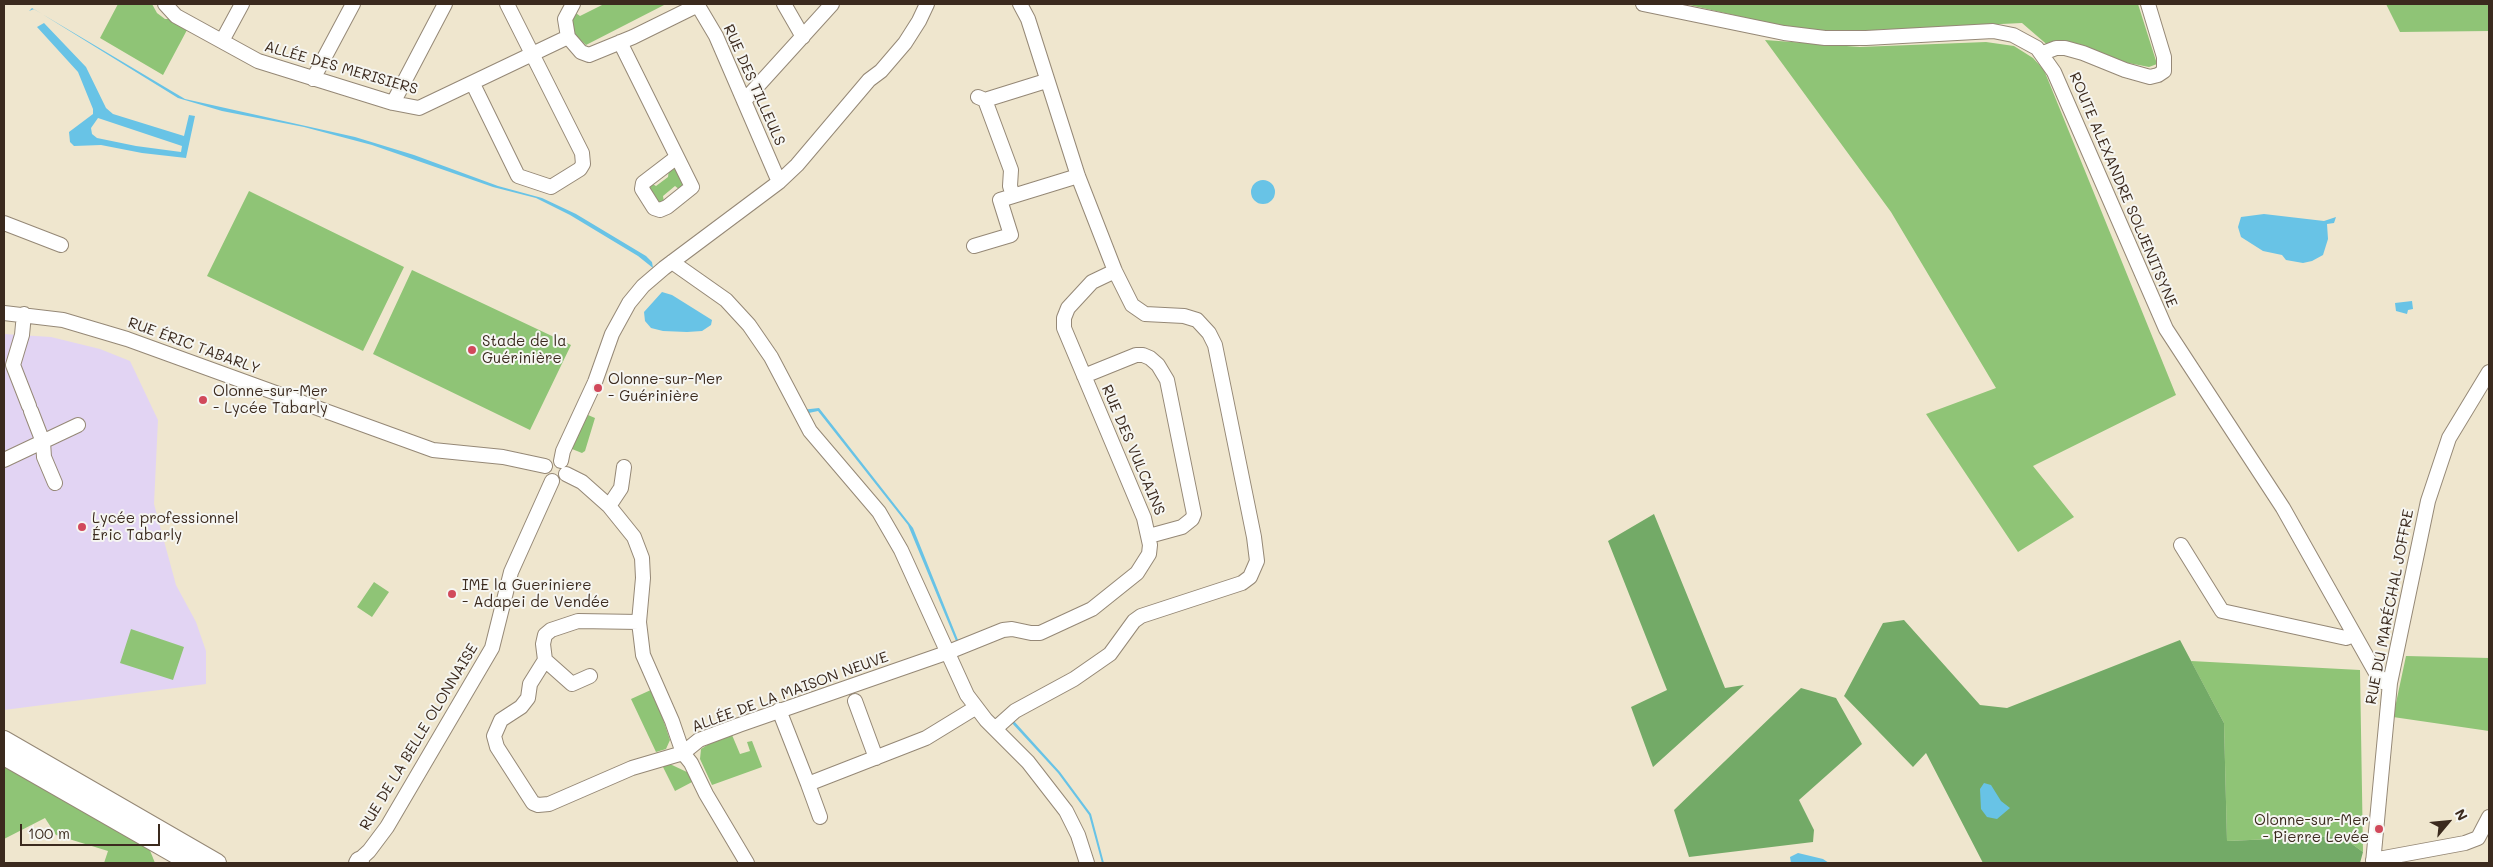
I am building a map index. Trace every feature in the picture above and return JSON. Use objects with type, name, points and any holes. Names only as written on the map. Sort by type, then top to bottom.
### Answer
[{"type":"main road","points":[[4,740],[217,863]]},
{"type":"main road","points":[[4,756],[190,863]]},
{"type":"street","name":"ALLÉE DES MERISIERS","points":[[164,4],[176,16],[258,62],[392,103],[419,108],[473,84],[568,37]]},
{"type":"street","points":[[222,42],[242,4]]},
{"type":"street","points":[[314,79],[353,4]]},
{"type":"street","points":[[392,103],[445,4]]},
{"type":"street","points":[[473,84],[518,176],[545,186],[554,186],[580,169],[583,159],[507,4]]},
{"type":"street","points":[[573,4],[565,19],[568,37],[581,52],[589,55],[697,4]]},
{"type":"street","name":"RUE DES TILLEULS","points":[[697,4],[716,36],[779,182]]},
{"type":"street","points":[[784,4],[803,37]]},
{"type":"street","points":[[744,101],[832,4]]},
{"type":"street","points":[[639,622],[578,621],[551,630],[544,635],[545,660],[530,684],[525,703],[504,717],[494,736],[497,747],[533,803],[544,806],[632,768],[683,752],[672,721],[643,654],[639,622],[643,578],[642,558],[634,537],[609,506],[564,467],[550,460],[545,466],[544,474],[552,481],[562,480],[564,467],[563,451],[622,316],[643,286],[779,182],[817,143],[869,80],[881,71],[905,43],[919,21],[926,4]]},
{"type":"street","points":[[996,728],[1015,711],[1074,679],[1110,654],[1134,621],[1141,616],[1242,583],[1250,577],[1257,561],[1254,537],[1215,345],[1209,333],[1197,320],[1184,316],[1145,314],[1132,305],[1115,271],[1078,176],[1046,81],[1028,18],[1020,4]]},
{"type":"street","name":"ROUTE ALEXANDRE SOLJENITSYNE","points":[[1643,4],[1784,33],[1826,38],[1866,38],[1993,31],[2014,35],[2028,41],[2042,53],[2054,72],[2166,329],[2283,508],[2380,679],[2390,683]]},
{"type":"street","points":[[2042,53],[2056,48],[2065,48],[2083,53],[2125,70],[2150,76],[2158,75],[2164,70],[2164,56],[2148,4]]},
{"type":"street","points":[[620,42],[677,157]]},
{"type":"street","points":[[1013,196],[1010,186],[1012,170],[981,98],[1046,81]]},
{"type":"street","points":[[974,246],[1011,235],[1000,200],[1078,176]]},
{"type":"street","points":[[4,223],[61,245]]},
{"type":"street","points":[[672,262],[726,300],[749,325],[771,357],[810,431],[879,512],[912,573],[958,680],[975,708],[1028,762],[1066,811],[1078,835],[1087,863]]},
{"type":"street","name":"RUE DES VULCAINS","points":[[946,653],[1003,630],[1012,629],[1031,633],[1046,632],[1092,609],[1138,573],[1148,554],[1149,536],[1144,518],[1064,328],[1064,318],[1068,308],[1092,282],[1115,271]]},
{"type":"street","name":"RUE ÉRIC TABARLY","points":[[4,313],[63,320],[127,339],[433,450],[503,457],[545,466]]},
{"type":"street","points":[[24,314],[22,335],[13,365],[43,442],[44,457],[55,483]]},
{"type":"street","points":[[1084,376],[1136,355],[1143,355],[1158,365],[1167,380],[1194,514],[1192,519],[1182,528],[1149,536]]},
{"type":"street","name":"RUE DU MARÉCHAL JOFFRE","points":[[2373,862],[2390,683],[2428,501],[2438,468],[2458,421],[2489,372]]},
{"type":"street","points":[[4,460],[78,425]]},
{"type":"street","points":[[609,506],[621,488],[624,467]]},
{"type":"street","name":"RUE DE LA BELLE OLONNAISE","points":[[358,862],[387,827],[492,648],[511,572],[552,481]]},
{"type":"street","points":[[2181,546],[2222,611],[2346,638],[2354,635]]},
{"type":"street","name":"ALLÉE DE LA MAISON NEUVE","points":[[747,863],[683,752],[699,740],[946,653]]},
{"type":"street","points":[[545,660],[572,684],[590,676]]},
{"type":"street","points":[[855,701],[876,758]]},
{"type":"street","points":[[808,784],[926,738],[975,708]]},
{"type":"street","points":[[780,710],[820,817]]},
{"type":"street","points":[[2373,862],[2465,843],[2478,838],[2489,817]]},
{"type":"shaded area","name":"Lycée professionnel Éric Tabarly","points":[[4,334],[51,337],[100,349],[130,361],[158,420],[154,504],[176,585],[196,622],[206,651],[206,684],[4,710]]},
{"type":"green space","points":[[118,4],[152,4],[157,13],[165,19],[171,19],[187,30],[163,75],[100,38]]},
{"type":"green space","points":[[604,4],[666,4],[586,45],[574,34],[571,18],[573,11],[580,16]]},
{"type":"green space","points":[[1685,4],[2138,4],[2157,64],[2149,67],[2051,48],[2022,23],[1835,32],[1786,27]]},
{"type":"green space","points":[[2386,4],[2489,4],[2489,31],[2400,32]]},
{"type":"green space","points":[[1765,40],[1860,47],[1986,42],[2014,46],[2033,58],[2044,70],[2176,395],[2033,466],[2074,517],[2018,552],[1926,414],[1996,388],[1891,212]]},
{"type":"green space","points":[[673,167],[676,169],[683,185],[680,190],[675,186],[663,196],[664,202],[657,202],[648,190],[651,183],[656,186],[668,177],[669,169]]},
{"type":"green space","points":[[249,191],[404,267],[363,351],[207,276]]},
{"type":"green space","name":"Stade de la Guérinière","points":[[412,270],[571,345],[530,430],[373,354]]},
{"type":"green space","points":[[588,415],[595,418],[585,451],[582,453],[572,449],[573,442],[583,417]]},
{"type":"green space","points":[[1654,514],[1725,688],[1744,685],[1653,767],[1631,707],[1667,690],[1608,541]]},
{"type":"green space","points":[[374,582],[389,592],[372,617],[357,607]]},
{"type":"green space","points":[[1904,620],[1980,705],[2007,708],[2180,640],[2224,723],[2227,841],[2341,836],[2363,852],[2360,863],[1983,863],[1926,753],[1913,767],[1844,696],[1883,623]]},
{"type":"green space","points":[[131,629],[184,647],[173,680],[120,663]]},
{"type":"green space","points":[[2406,656],[2489,658],[2489,731],[2393,717]]},
{"type":"green space","points":[[2191,661],[2360,670],[2363,852],[2341,836],[2227,841],[2224,723]]},
{"type":"green space","points":[[1801,688],[1836,698],[1862,744],[1799,800],[1814,830],[1813,842],[1689,857],[1674,810]]},
{"type":"green space","points":[[653,689],[670,740],[666,749],[656,752],[631,699]]},
{"type":"green space","points":[[732,735],[740,754],[750,751],[747,742],[752,741],[762,767],[712,785],[700,759],[701,749],[718,738]]},
{"type":"green space","points":[[4,763],[149,848],[155,863],[104,863],[108,851],[56,835],[45,818],[4,839]]},
{"type":"green space","points":[[662,765],[672,765],[689,773],[694,781],[675,791]]},
{"type":"water","points":[[42,14],[185,99],[355,137],[414,155],[498,186],[542,198],[576,214],[646,256],[652,262],[653,268],[638,256],[570,215],[536,198],[493,187],[372,145],[304,127],[222,111],[178,98]]},
{"type":"water","points":[[44,23],[86,67],[106,108],[113,114],[184,136],[189,115],[195,116],[186,158],[142,153],[101,145],[74,146],[70,142],[69,132],[93,114],[93,109],[78,72],[37,27]],"holes":[[[98,118],[182,146],[181,152],[136,146],[97,138],[92,134],[91,128]]]},
{"type":"water","points":[[1263,180],[1271,184],[1275,192],[1271,200],[1263,204],[1255,200],[1251,192],[1255,184]]},
{"type":"water","points":[[2264,214],[2324,221],[2336,217],[2334,223],[2327,224],[2328,239],[2323,255],[2303,263],[2286,260],[2282,255],[2263,251],[2241,237],[2238,227],[2241,217]]},
{"type":"water","points":[[662,292],[672,295],[712,320],[711,325],[702,331],[687,332],[663,331],[651,328],[645,321],[644,312]]},
{"type":"water","points":[[2412,301],[2413,309],[2408,310],[2407,314],[2396,311],[2395,303]]},
{"type":"water","points":[[819,408],[913,528],[958,640],[956,641],[908,525],[818,411],[804,414],[801,410]]},
{"type":"water","points":[[1013,720],[1060,772],[1091,814],[1104,863],[1102,863],[1089,815],[1058,773],[1011,722]]},
{"type":"water","points":[[1984,783],[1991,785],[2001,801],[2010,808],[1997,819],[1987,817],[1981,809],[1980,789]]},
{"type":"water","points":[[1798,853],[1823,859],[1829,863],[1791,863],[1790,857]]},
{"type":"place","name":"Stade de la Guérinière","points":[[472,350]]},
{"type":"place","name":"Olonne-sur-Mer - Guérinière","points":[[598,388]]},
{"type":"place","name":"Olonne-sur-Mer - Lycée Tabarly","points":[[203,400]]},
{"type":"place","name":"Lycée professionnel Éric Tabarly","points":[[82,527]]},
{"type":"place","name":"IME la Gueriniere - Adapei de Vendée","points":[[452,594]]},
{"type":"place","name":"Olonne-sur-Mer - Pierre Levée","points":[[2379,829]]}]
